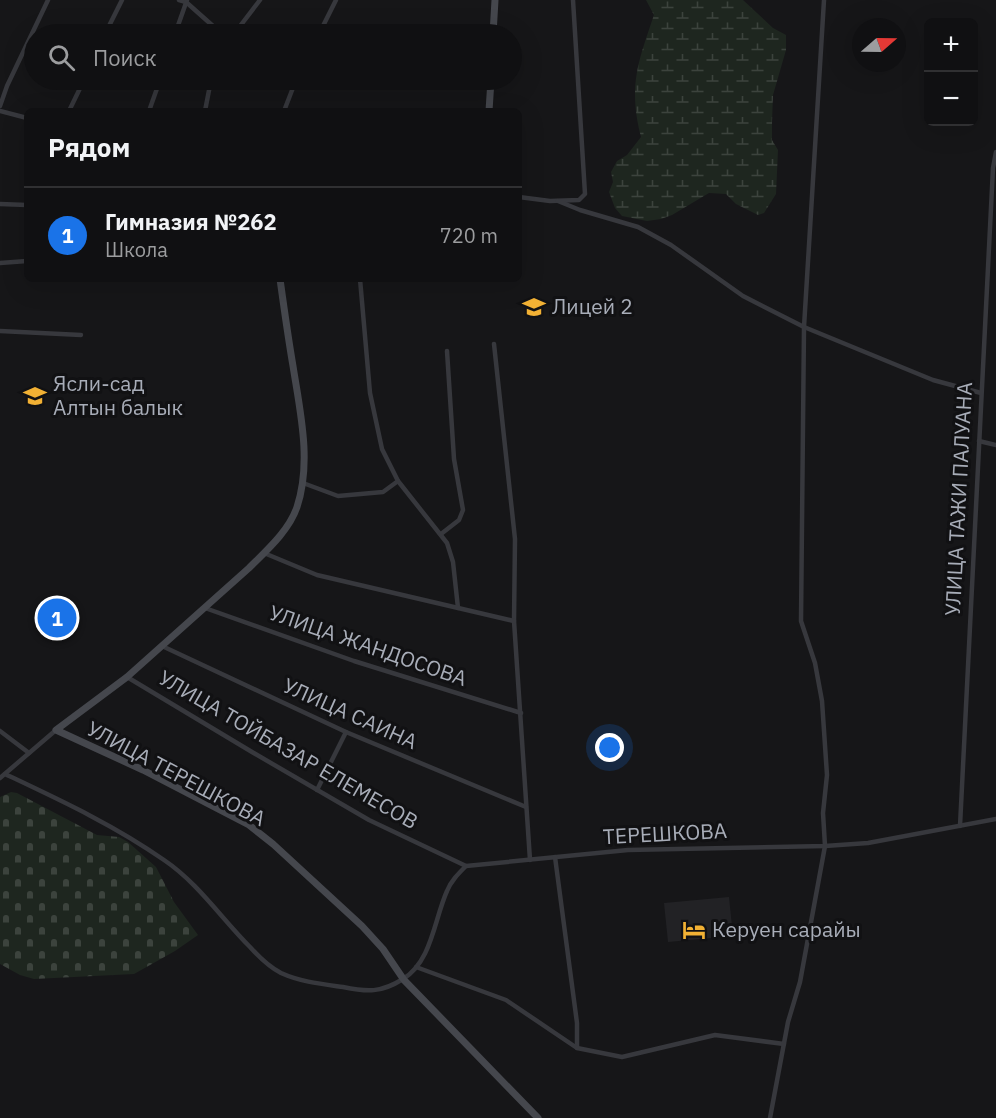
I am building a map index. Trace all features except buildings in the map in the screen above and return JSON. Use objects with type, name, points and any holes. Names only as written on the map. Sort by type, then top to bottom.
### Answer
[{"type":"street","points":[[37,24],[48,0]]},
{"type":"street","points":[[110,24],[122,0]]},
{"type":"street","points":[[179,0],[186,1],[211,24]]},
{"type":"street","points":[[242,24],[260,0]]},
{"type":"street","points":[[324,24],[336,0]]},
{"type":"street","points":[[494,24],[495,0]]},
{"type":"street","points":[[522,197],[558,201],[579,200],[585,194],[573,0]]},
{"type":"street","points":[[770,1118],[788,1022],[800,982],[825,846],[824,813],[827,775],[822,701],[815,663],[801,621],[804,327],[822,0]]},
{"type":"street","points":[[178,24],[186,1]]},
{"type":"street","points":[[24,50],[7,86],[0,109],[24,117]]},
{"type":"street","points":[[70,108],[79,90]]},
{"type":"street","points":[[150,108],[156,90]]},
{"type":"street","points":[[206,108],[209,90]]},
{"type":"street","points":[[285,108],[292,90]]},
{"type":"street","points":[[489,108],[490,90]]},
{"type":"street","name":"УЛИЦА ТАЖИ ПАЛУАНА","points":[[960,826],[981,393],[996,152]]},
{"type":"street","points":[[994,173],[996,180]]},
{"type":"street","points":[[558,201],[579,210],[638,227],[671,245],[743,296],[804,327],[933,380],[981,393]]},
{"type":"street","points":[[0,204],[24,205]]},
{"type":"street","points":[[0,263],[24,261]]},
{"type":"street","points":[[280,282],[303,433],[303,483],[296,509],[287,525],[264,553],[128,677],[56,730],[2,776],[108,824],[165,860],[189,879],[266,964],[281,973],[311,984],[364,992],[376,991],[403,979],[416,968],[425,954],[447,891],[454,878],[466,866]]},
{"type":"street","points":[[360,282],[365,346],[375,422],[382,450],[398,481],[441,534],[451,553],[458,608]]},
{"type":"street","points":[[0,331],[81,335]]},
{"type":"street","points":[[494,344],[514,539],[514,621],[530,860]]},
{"type":"street","points":[[441,534],[459,520],[463,510],[454,459],[447,351]]},
{"type":"street","points":[[979,441],[996,445]]},
{"type":"street","points":[[303,483],[338,496],[383,492],[398,481]]},
{"type":"street","points":[[264,553],[317,575],[514,621]]},
{"type":"street","name":"УЛИЦА ЖАНДОСОВА","points":[[205,608],[354,661],[521,713]]},
{"type":"street","name":"УЛИЦА САИНА","points":[[162,646],[346,732],[526,807]]},
{"type":"street","name":"УЛИЦА ТОЙБАЗАР ЕЛЕМЕСОВ","points":[[128,677],[369,820],[466,866]]},
{"type":"street","points":[[0,730],[29,753]]},
{"type":"street","name":"УЛИЦА ТЕРЕШКОВА","points":[[56,730],[142,770],[249,825],[273,844],[362,926],[383,949],[403,979],[538,1118]]},
{"type":"street","points":[[317,790],[346,732]]},
{"type":"street","name":"ТЕРЕШКОВА","points":[[466,866],[628,850],[868,843],[996,819]]},
{"type":"street","points":[[555,857],[577,1023],[577,1048]]},
{"type":"street","points":[[416,968],[506,1000],[577,1048],[622,1057],[715,1035],[784,1044]]},
{"type":"shaded area","points":[[729,897],[733,936],[668,942],[664,903]]},
{"type":"green space","points":[[646,0],[743,0],[773,28],[786,35],[786,50],[773,95],[772,140],[778,150],[776,194],[764,213],[758,215],[736,204],[726,194],[709,193],[661,219],[647,221],[622,216],[615,208],[609,192],[613,182],[611,172],[617,161],[627,155],[641,137],[635,89],[639,61],[654,15]]},
{"type":"green space","points":[[11,792],[97,835],[119,837],[128,842],[156,867],[174,902],[198,935],[134,974],[34,979],[20,975],[0,964],[0,797]]},
{"type":"place","name":"Лицей 2","points":[[534,307]]},
{"type":"place","name":"Ясли-сад Алтын балык","points":[[35,396]]},
{"type":"place","name":"Гимназия №262","points":[[57,618]]},
{"type":"place","name":"Керуен сарайы","points":[[694,930]]}]
